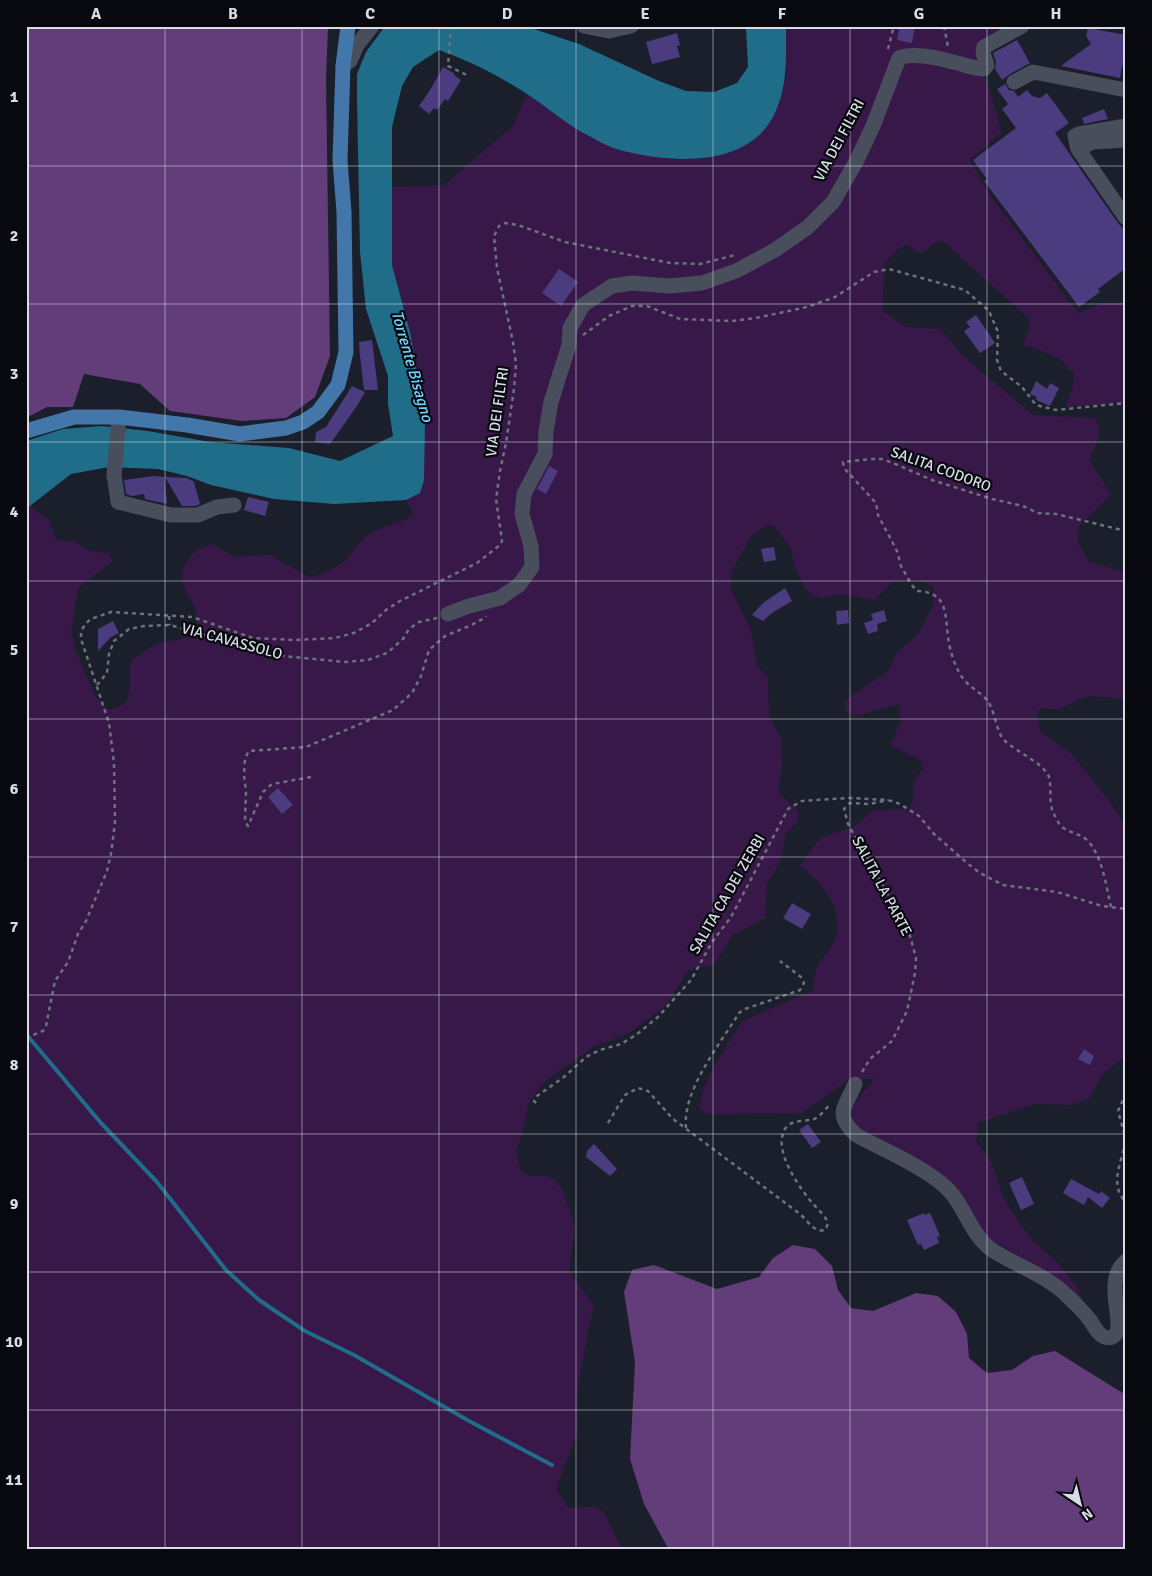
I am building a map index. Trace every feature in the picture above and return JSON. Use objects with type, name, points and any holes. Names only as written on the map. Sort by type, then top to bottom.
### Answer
[{"type":"main road","points":[[26,431],[74,418],[119,422],[187,424],[240,434],[286,428],[303,422],[318,412],[338,385],[346,352],[344,212],[340,160],[342,66],[348,26]]},
{"type":"street","points":[[342,66],[350,61],[357,45],[372,26]]},
{"type":"street","points":[[584,26],[610,31],[631,26]]},
{"type":"street","points":[[448,614],[500,598],[519,585],[532,567],[531,546],[522,514],[524,494],[545,454],[546,431],[551,402],[569,345],[570,328],[582,305],[612,286],[632,283],[669,286],[702,283],[736,271],[774,250],[808,228],[833,202],[857,160],[873,126],[899,58],[913,55],[952,61],[978,69],[986,68],[987,64],[983,54],[984,47],[1022,26]]},
{"type":"street","points":[[1014,82],[1033,72],[1126,90]]},
{"type":"street","points":[[1126,126],[1075,136],[1078,149],[1126,218]]},
{"type":"street","points":[[1078,149],[1093,142],[1126,140]]},
{"type":"street","points":[[119,422],[114,475],[116,499],[121,503],[171,515],[198,515],[217,506],[234,504]]},
{"type":"street","points":[[856,1084],[842,1110],[842,1117],[847,1126],[856,1135],[939,1180],[953,1195],[975,1230],[990,1249],[1057,1286],[1079,1307],[1100,1334],[1106,1338],[1111,1338],[1119,1328],[1114,1284],[1117,1270],[1126,1261]]},
{"type":"path","points":[[451,26],[448,66],[469,76]]},
{"type":"path","points":[[944,26],[947,46],[952,61]]},
{"type":"path","name":"VIA DEI FILTRI","points":[[96,685],[81,639],[81,632],[85,624],[91,619],[111,612],[192,617],[253,638],[295,640],[335,638],[354,633],[372,624],[386,610],[400,601],[477,563],[500,545],[502,541],[496,499],[510,416],[516,364],[497,268],[494,236],[499,226],[505,223],[518,225],[565,242],[670,263],[700,264],[740,253]]},
{"type":"path","points":[[569,345],[609,316],[632,306],[647,306],[680,319],[732,321],[756,318],[808,307],[835,297],[874,272],[888,269],[965,290],[989,311],[998,332],[997,360],[1001,371],[1022,387],[1036,405],[1056,410],[1126,403]]},
{"type":"path","name":"SALITA CODORO","points":[[1111,906],[1101,865],[1094,850],[1088,841],[1062,827],[1053,814],[1049,777],[1030,758],[1003,740],[990,704],[983,695],[961,676],[948,638],[947,615],[940,599],[928,591],[917,590],[911,584],[897,551],[878,515],[876,503],[844,468],[843,462],[882,459],[932,480],[992,499],[1022,506],[1038,513],[1056,514],[1126,532]]},
{"type":"path","points":[[312,777],[272,784],[263,792],[248,826],[246,821],[244,775],[245,758],[248,751],[306,748],[393,710],[412,694],[421,676],[429,650],[445,636],[485,618],[488,614],[483,611]]},
{"type":"path","name":"VIA CAVASSOLO","points":[[96,685],[108,673],[109,654],[114,641],[129,629],[144,626],[170,625],[273,655],[345,662],[368,660],[387,653],[419,622],[448,614]]},
{"type":"path","points":[[169,616],[170,625]]},
{"type":"path","points":[[26,1038],[43,1031],[46,1026],[56,980],[68,962],[78,934],[102,886],[111,854],[115,822],[114,763],[109,723],[96,685]]},
{"type":"path","name":"SALITA CA DEI ZERBI","points":[[536,1103],[534,1101],[537,1096],[564,1077],[586,1057],[600,1050],[620,1044],[636,1035],[658,1017],[691,980],[712,942],[730,917],[788,808],[802,801],[850,798],[888,800],[900,804],[919,816],[934,834],[967,863],[980,873],[1003,885],[1057,892],[1102,906],[1126,909]]},
{"type":"path","name":"SALITA LA PARTE","points":[[856,1084],[870,1059],[892,1041],[907,1011],[915,973],[916,958],[909,932],[848,824],[844,809],[850,803],[870,804],[888,800]]},
{"type":"path","points":[[686,1128],[685,1120],[688,1103],[701,1072],[739,1013],[745,1009],[800,990],[804,982],[780,961]]},
{"type":"path","points":[[1126,1069],[1126,1078]]},
{"type":"path","points":[[608,1123],[625,1095],[638,1088],[648,1091],[673,1118],[800,1214],[816,1230],[821,1231],[827,1227],[826,1219],[808,1198],[791,1172],[783,1155],[781,1138],[790,1124],[815,1119],[831,1104]]},
{"type":"path","points":[[1126,1093],[1118,1112],[1126,1141],[1117,1178],[1118,1192],[1126,1202]]},
{"type":"shaded area","points":[[26,26],[328,26],[326,78],[330,356],[315,397],[286,418],[242,421],[170,411],[140,384],[84,374],[73,407],[47,407],[26,418]]},
{"type":"shaded area","points":[[786,26],[1015,26],[987,42],[979,64],[992,98],[1001,133],[970,160],[987,191],[1078,313],[1103,303],[1126,303],[1126,403],[1065,407],[1073,387],[1074,374],[1059,358],[1023,344],[1030,326],[1027,317],[943,241],[939,241],[921,253],[906,245],[898,249],[884,263],[883,311],[905,327],[941,329],[963,356],[1033,415],[1096,418],[1100,435],[1089,459],[1111,495],[1079,526],[1078,543],[1089,561],[1126,573],[1126,699],[1089,696],[1058,709],[1041,708],[1036,715],[1041,732],[1071,753],[1110,802],[1126,827],[1126,1055],[1102,1075],[1089,1099],[1070,1105],[1034,1104],[978,1123],[976,1141],[992,1163],[1003,1196],[1012,1212],[1033,1241],[1056,1261],[1076,1286],[1085,1304],[987,1236],[965,1204],[856,1128],[847,1113],[874,1079],[850,1079],[802,1113],[714,1114],[705,1113],[699,1107],[703,1090],[714,1066],[742,1021],[814,990],[816,969],[834,941],[837,920],[835,909],[824,889],[800,866],[820,838],[854,827],[874,810],[909,809],[913,800],[913,782],[923,768],[920,760],[890,745],[901,720],[899,704],[855,716],[846,711],[844,701],[889,670],[896,653],[918,634],[934,603],[933,586],[918,580],[892,582],[874,600],[840,594],[822,598],[814,596],[806,589],[794,566],[791,548],[773,525],[765,526],[751,536],[731,573],[731,590],[751,630],[757,665],[768,678],[769,715],[781,739],[782,767],[779,785],[780,794],[799,812],[798,821],[786,833],[781,860],[767,884],[765,918],[734,934],[714,965],[689,970],[665,1006],[628,1034],[595,1046],[544,1082],[528,1104],[526,1119],[516,1153],[521,1171],[528,1176],[546,1176],[554,1179],[560,1186],[575,1227],[569,1271],[594,1306],[578,1387],[578,1431],[556,1489],[568,1508],[595,1507],[604,1512],[622,1550],[26,1550],[26,509],[30,505],[49,521],[56,540],[74,541],[89,551],[108,553],[113,561],[78,588],[71,632],[75,649],[95,696],[108,709],[117,708],[127,700],[129,694],[130,663],[143,652],[159,643],[180,640],[189,636],[196,627],[196,610],[182,579],[187,561],[196,551],[212,544],[235,557],[271,555],[309,577],[319,575],[336,567],[345,561],[365,537],[372,532],[407,519],[413,513],[406,500],[420,493],[425,421],[410,332],[392,265],[392,187],[444,185],[513,126],[527,94],[591,138],[786,78]]},
{"type":"shaded area","points":[[793,1245],[815,1249],[832,1266],[838,1290],[851,1308],[873,1311],[916,1293],[938,1296],[956,1312],[967,1334],[969,1358],[987,1373],[1012,1370],[1033,1356],[1055,1351],[1126,1395],[1126,1550],[669,1550],[644,1504],[630,1459],[635,1362],[624,1292],[632,1270],[654,1265],[717,1289],[759,1277],[773,1258]]},
{"type":"water","name":"Torrente Bisagno","points":[[385,26],[525,26],[579,44],[659,81],[686,91],[714,92],[737,83],[748,67],[746,26],[786,26],[784,83],[774,115],[762,132],[747,144],[729,152],[709,157],[667,158],[623,151],[605,145],[584,134],[506,81],[473,64],[439,50],[413,67],[402,86],[392,127],[392,265],[410,332],[425,421],[424,480],[420,493],[406,500],[334,504],[274,499],[211,485],[187,476],[158,469],[109,467],[71,474],[26,509],[26,441],[63,429],[102,426],[148,431],[210,442],[289,448],[340,461],[393,436],[388,404],[388,376],[366,309],[360,252],[357,100],[357,74],[366,52]]},
{"type":"building","points":[[900,26],[915,26],[912,43],[897,40]]},
{"type":"building","points":[[1088,28],[1126,35],[1126,47],[1120,78],[1061,66],[1091,44],[1086,36]]},
{"type":"building","points":[[677,33],[680,45],[677,46],[680,57],[652,64],[646,42]]},
{"type":"building","points":[[1017,40],[1030,63],[1002,80],[995,69],[996,62],[993,53]]},
{"type":"building","points":[[443,67],[461,80],[448,101],[445,99],[437,110],[434,108],[429,114],[419,106]]},
{"type":"building","points":[[1005,84],[1018,97],[1027,90],[1032,96],[1040,98],[1047,93],[1069,123],[1055,133],[1126,232],[1126,268],[1098,289],[1100,292],[1079,307],[984,181],[987,179],[973,160],[1016,128],[1002,109],[1008,104],[997,89]]},
{"type":"building","points":[[1104,109],[1108,119],[1084,124],[1082,118]]},
{"type":"building","points":[[559,269],[578,282],[561,306],[542,293]]},
{"type":"building","points":[[976,315],[995,343],[980,353],[964,331],[970,327],[966,322]]},
{"type":"building","points":[[372,340],[378,390],[364,390],[359,342]]},
{"type":"building","points":[[1036,381],[1047,389],[1050,383],[1059,388],[1050,406],[1036,400],[1037,397],[1030,394]]},
{"type":"building","points":[[352,386],[365,392],[357,406],[330,444],[315,442],[316,432],[326,427]]},
{"type":"building","points":[[549,466],[558,471],[546,494],[537,489]]},
{"type":"building","points":[[154,476],[164,477],[167,504],[145,499],[144,494],[132,496],[126,494],[124,480]]},
{"type":"building","points":[[165,477],[187,478],[194,482],[200,504],[196,506],[182,506]]},
{"type":"building","points":[[248,497],[269,502],[265,516],[244,510]]},
{"type":"building","points":[[774,547],[776,560],[764,562],[761,549]]},
{"type":"building","points":[[785,588],[792,601],[763,621],[752,615],[763,603]]},
{"type":"building","points":[[848,610],[849,623],[837,625],[836,611]]},
{"type":"building","points":[[884,610],[887,621],[877,624],[878,631],[868,634],[864,623],[873,620],[871,614]]},
{"type":"building","points":[[113,621],[119,633],[111,637],[98,651],[98,629]]},
{"type":"building","points":[[278,788],[293,805],[282,814],[268,797]]},
{"type":"building","points":[[792,903],[811,914],[802,929],[783,918]]},
{"type":"building","points":[[1084,1049],[1094,1056],[1090,1065],[1078,1059]]},
{"type":"building","points":[[808,1124],[821,1142],[812,1148],[799,1130]]},
{"type":"building","points":[[594,1144],[617,1169],[610,1176],[586,1157],[587,1151]]},
{"type":"building","points":[[1022,1177],[1034,1204],[1021,1210],[1009,1183]]},
{"type":"building","points":[[1071,1179],[1099,1194],[1101,1191],[1110,1198],[1102,1208],[1088,1197],[1084,1205],[1063,1193]]},
{"type":"building","points":[[924,1213],[925,1215],[930,1213],[940,1236],[937,1237],[939,1243],[924,1250],[921,1244],[918,1245],[907,1220]]},
{"type":"waterway","points":[[26,1034],[101,1123],[157,1182],[226,1270],[259,1300],[305,1331],[354,1355],[469,1421],[552,1465]]}]
